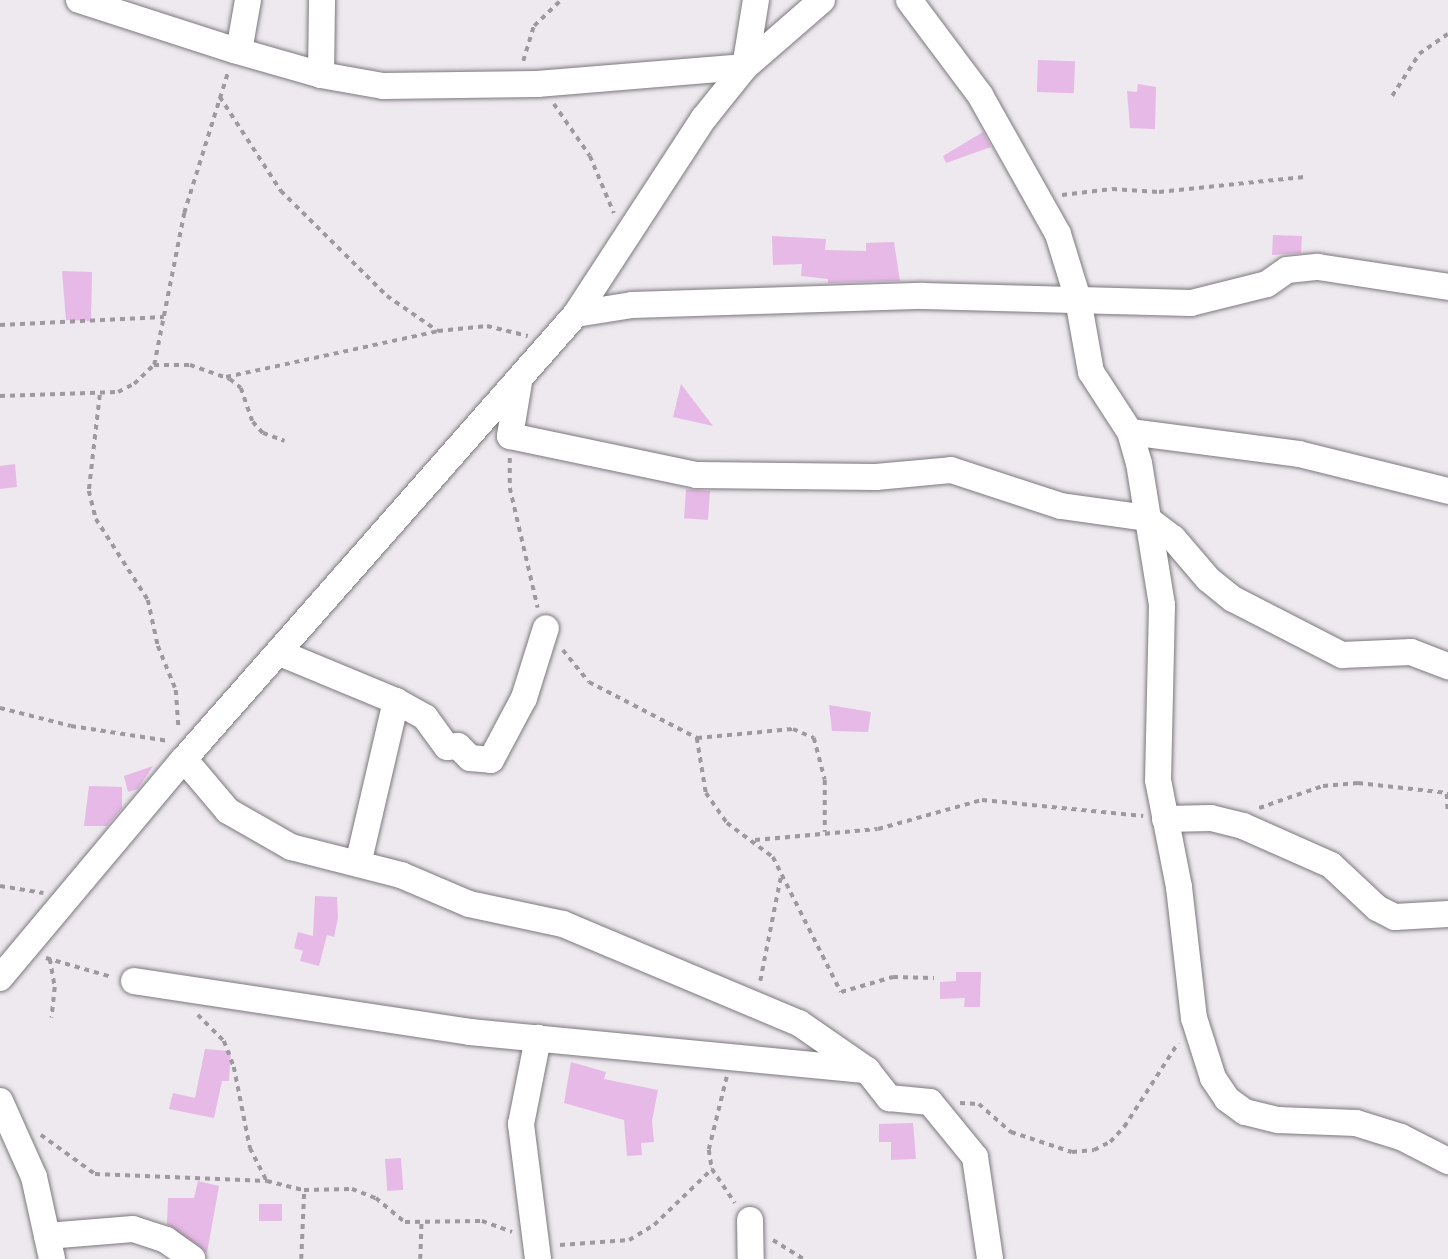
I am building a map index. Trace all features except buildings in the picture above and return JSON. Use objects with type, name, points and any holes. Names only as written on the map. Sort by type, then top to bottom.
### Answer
[{"type":"street","points":[[79,0],[321,75],[383,86],[529,84],[745,67]]},
{"type":"street","points":[[237,51],[248,0]]},
{"type":"street","points":[[321,75],[322,0]]},
{"type":"street","points":[[745,67],[756,0]]},
{"type":"street","points":[[0,978],[184,759],[519,382],[576,314],[704,118],[745,67],[822,0]]},
{"type":"street","points":[[909,0],[980,95],[1058,234],[1077,299],[1091,372],[1130,432],[1162,605],[1157,750],[1165,819],[1195,1018],[1213,1078],[1227,1099],[1245,1112],[1278,1119],[1356,1123],[1401,1137],[1448,1161]]},
{"type":"street","points":[[576,314],[632,305],[923,296],[1191,303],[1267,284],[1287,270],[1318,267],[1448,287]]},
{"type":"street","points":[[519,382],[510,436],[696,475],[876,477],[951,470],[1051,503],[1146,518],[1173,538],[1208,579],[1257,615],[1342,655],[1411,652],[1448,666]]},
{"type":"street","points":[[1130,432],[1299,454],[1448,491]]},
{"type":"street","points":[[280,653],[396,701],[425,716],[447,747],[458,746],[470,758],[491,760],[524,698],[546,628]]},
{"type":"street","points":[[358,864],[396,701]]},
{"type":"street","points":[[184,759],[208,791],[250,825],[291,848],[401,875],[469,904],[563,924],[755,1007],[799,1023],[867,1070],[889,1098],[930,1102],[975,1157],[990,1259]]},
{"type":"street","points":[[1165,819],[1212,818],[1331,865],[1377,908],[1395,918],[1448,914]]},
{"type":"street","points":[[134,981],[538,1038],[867,1070]]},
{"type":"street","points":[[538,1038],[521,1124],[545,1251]]},
{"type":"street","points":[[0,1101],[34,1177],[50,1247],[133,1229],[158,1236],[192,1258]]},
{"type":"street","points":[[750,1220],[751,1259]]},
{"type":"path","points":[[561,0],[534,26],[524,45],[529,84],[572,124],[611,200],[621,246]]},
{"type":"path","points":[[1392,96],[1419,54],[1448,34]]},
{"type":"path","points":[[0,396],[100,395],[134,384],[154,365],[184,213],[237,51]]},
{"type":"path","points":[[220,97],[282,191],[387,296],[438,331]]},
{"type":"path","points":[[1039,198],[1112,189],[1159,192],[1304,177]]},
{"type":"path","points":[[0,325],[164,317]]},
{"type":"path","points":[[226,377],[438,331],[487,326],[550,344]]},
{"type":"path","points":[[154,365],[190,365],[226,377],[240,388],[253,422],[264,433],[285,441]]},
{"type":"path","points":[[0,708],[71,726],[180,743],[176,690],[158,646],[148,600],[96,519],[89,491],[100,395]]},
{"type":"path","points":[[510,436],[510,488],[546,628],[589,681],[697,738],[793,729],[814,738],[825,780],[825,832]]},
{"type":"path","points":[[697,738],[706,793],[727,823],[755,840],[773,857],[841,992],[893,977],[934,978]]},
{"type":"path","points":[[1230,823],[1272,802],[1323,786],[1358,783],[1447,793],[1448,813]]},
{"type":"path","points":[[755,840],[878,829],[982,800],[1165,819]]},
{"type":"path","points":[[755,1007],[781,875]]},
{"type":"path","points":[[0,886],[66,897]]},
{"type":"path","points":[[24,950],[50,960],[134,981]]},
{"type":"path","points":[[50,960],[55,987],[52,1018]]},
{"type":"path","points":[[195,1012],[224,1041],[234,1067],[250,1148],[267,1181]]},
{"type":"path","points":[[930,1102],[979,1104],[1012,1132],[1072,1152],[1094,1150],[1110,1142],[1124,1127],[1195,1018]]},
{"type":"path","points":[[728,1075],[715,1113],[709,1150],[712,1169],[724,1191],[750,1220],[781,1247],[804,1259]]},
{"type":"path","points":[[40,1134],[95,1174],[267,1181],[303,1190],[352,1189],[376,1198],[394,1216],[421,1224],[482,1220],[517,1235]]},
{"type":"path","points":[[545,1251],[629,1240],[654,1226],[712,1169]]},
{"type":"path","points":[[301,1259],[303,1190]]},
{"type":"path","points":[[420,1259],[421,1224]]}]
